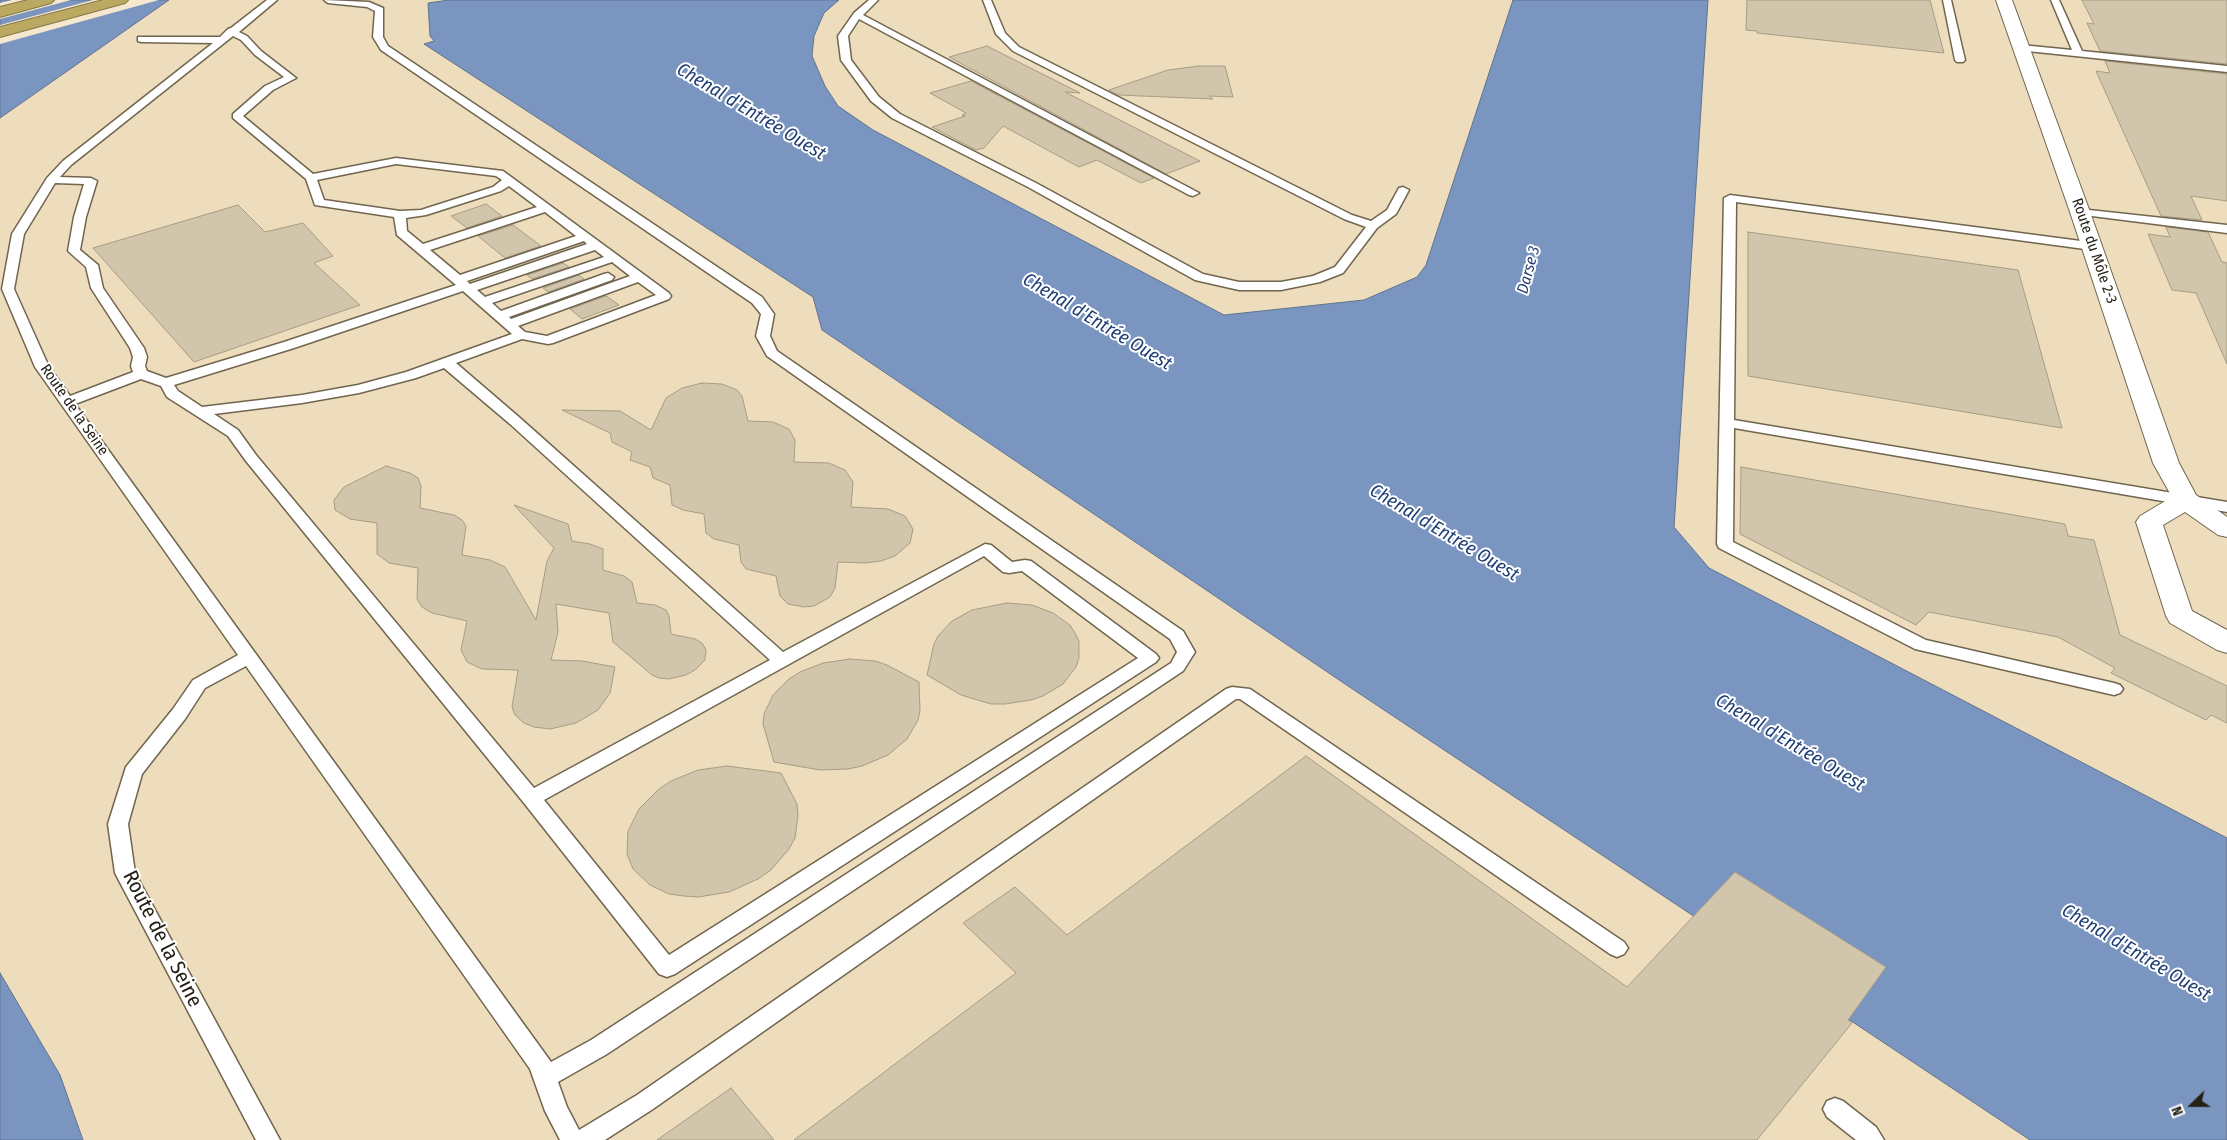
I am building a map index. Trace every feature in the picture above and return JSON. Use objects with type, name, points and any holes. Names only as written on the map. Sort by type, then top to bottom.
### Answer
[{"type":"highway","points":[[0,12],[46,0]]},
{"type":"highway","points":[[0,32],[120,0]]},
{"type":"street","name":"Route du Môle 2-3","points":[[2004,0],[2092,246],[2166,462],[2186,500],[2227,529]]},
{"type":"street","points":[[2186,500],[2149,522],[2180,616],[2227,643]]},
{"type":"lane","name":"Route de la Seine","points":[[273,0],[67,162],[51,180],[18,234],[8,289],[42,367],[250,656],[543,1070],[556,1111],[572,1140]]},
{"type":"lane","points":[[328,0],[369,5],[380,10],[378,37],[384,48],[757,300],[768,314],[763,336],[772,353],[1177,635],[1186,652],[1177,667],[600,1047],[543,1070]]},
{"type":"lane","points":[[874,0],[857,15],[843,36],[846,60],[875,99],[896,116],[1032,185],[1199,277],[1239,286],[1281,286],[1316,279],[1339,270],[1374,225],[1392,212],[1403,190]]},
{"type":"lane","points":[[987,0],[1001,34],[1016,49],[1348,218],[1374,225]]},
{"type":"lane","points":[[1947,0],[1960,60]]},
{"type":"lane","points":[[2055,0],[2078,54]]},
{"type":"lane","points":[[857,15],[1193,193]]},
{"type":"lane","points":[[142,39],[226,36],[244,38],[258,53],[292,78],[269,88],[237,116],[311,178],[319,203],[351,206],[400,215],[422,213],[497,189],[509,180]]},
{"type":"lane","points":[[2021,48],[2227,69]]},
{"type":"lane","points":[[198,412],[302,399],[385,383],[521,335],[548,340],[665,296],[499,173],[396,161],[311,178]]},
{"type":"lane","points":[[51,180],[91,181],[80,217],[74,251],[92,265],[97,288],[137,348],[140,357],[138,366],[141,374]]},
{"type":"lane","points":[[2092,246],[1730,198],[1725,544],[1921,645],[2114,688]]},
{"type":"lane","points":[[416,245],[536,200]]},
{"type":"lane","points":[[416,245],[546,208]]},
{"type":"lane","points":[[2080,212],[2227,229]]},
{"type":"lane","points":[[400,215],[401,232],[521,335]]},
{"type":"lane","points":[[464,285],[585,237]]},
{"type":"lane","points":[[67,402],[141,374],[166,382],[289,345],[464,285],[596,245]]},
{"type":"lane","points":[[484,302],[613,258]]},
{"type":"lane","points":[[505,320],[629,269]]},
{"type":"lane","points":[[505,320],[640,277]]},
{"type":"lane","points":[[447,362],[782,661]]},
{"type":"lane","points":[[166,382],[172,394],[233,433],[251,458],[531,798],[666,968],[1150,658],[1025,564],[1009,568],[985,549],[531,798]]},
{"type":"lane","points":[[1726,423],[2227,507]]},
{"type":"lane","name":"Route de la Seine","points":[[250,656],[199,684],[179,714],[133,772],[118,824],[125,873],[268,1140]]},
{"type":"lane","points":[[584,1140],[645,1102],[1232,692],[1244,693],[1616,948]]},
{"type":"lane","points":[[1835,1108],[1872,1140]]},
{"type":"shaded area","points":[[169,0],[449,0],[428,4],[435,41],[425,44],[813,297],[822,331],[1348,686],[2030,1140],[83,1140],[60,1075],[0,973],[0,118]]},
{"type":"shaded area","points":[[839,0],[1513,0],[1426,265],[1417,277],[1364,300],[1224,315],[873,130],[838,106],[825,86],[812,56],[814,36],[824,12]]},
{"type":"shaded area","points":[[1708,0],[2227,0],[2227,838],[1709,568],[1674,527]]},
{"type":"water","points":[[0,0],[169,0],[0,118]]},
{"type":"water","points":[[449,0],[839,0],[824,13],[814,36],[812,56],[825,86],[838,106],[873,130],[1224,315],[1364,300],[1417,277],[1426,265],[1513,0],[1708,0],[1674,527],[1709,568],[2227,838],[2227,1140],[2030,1140],[1348,686],[822,330],[813,297],[424,44],[434,41],[430,36],[428,3]]},
{"type":"water","points":[[0,973],[60,1075],[83,1140],[0,1140]]},
{"type":"pier","points":[[12,0],[71,0],[0,19],[0,3]]},
{"type":"pier","points":[[93,0],[159,0],[0,44],[0,25]]},
{"type":"building","points":[[1747,0],[1930,0],[1944,53],[1757,33],[1757,31],[1746,30]]},
{"type":"building","points":[[2082,0],[2227,0],[2227,64],[2100,51],[2087,23],[2094,24]]},
{"type":"building","points":[[987,46],[1080,93],[1065,92],[1200,161],[1166,174],[949,57]]},
{"type":"building","points":[[2105,61],[2227,74],[2227,201],[2191,196],[2202,220],[2161,216],[2096,71],[2110,73]]},
{"type":"building","points":[[1199,66],[1225,66],[1233,97],[1209,96],[1213,99],[1118,95],[1109,90],[1168,70]]},
{"type":"building","points":[[971,81],[1154,178],[1141,183],[1097,160],[1079,167],[1003,126],[984,148],[976,150],[932,127],[965,116],[962,115],[966,113],[930,93]]},
{"type":"building","points":[[486,204],[502,216],[467,228],[451,216]]},
{"type":"building","points":[[238,205],[265,232],[303,223],[333,256],[314,263],[360,305],[194,362],[93,248]]},
{"type":"building","points":[[513,225],[541,246],[505,258],[478,236]]},
{"type":"building","points":[[2166,227],[2208,232],[2222,262],[2227,263],[2227,364],[2196,293],[2172,290],[2148,234],[2170,237]]},
{"type":"building","points":[[1748,232],[2018,270],[2062,428],[1748,376]]},
{"type":"building","points":[[563,263],[569,267],[532,279],[527,275]]},
{"type":"building","points":[[579,275],[584,279],[548,292],[543,288]]},
{"type":"building","points":[[606,296],[619,305],[582,319],[570,309]]},
{"type":"building","points":[[702,383],[722,384],[737,390],[742,396],[748,421],[773,422],[789,429],[795,440],[794,462],[829,463],[845,470],[853,482],[851,507],[888,509],[905,516],[913,529],[910,543],[895,556],[881,561],[865,563],[838,562],[835,588],[830,597],[814,606],[804,607],[788,604],[780,596],[776,576],[746,569],[741,562],[739,545],[714,539],[706,533],[704,514],[683,510],[672,505],[670,485],[653,478],[650,467],[630,460],[632,452],[612,442],[610,433],[562,410],[620,411],[651,430],[666,398],[682,388]]},
{"type":"building","points":[[386,466],[410,473],[418,478],[421,486],[420,508],[454,515],[462,520],[466,526],[462,555],[490,560],[505,567],[536,620],[547,561],[554,548],[514,505],[568,524],[572,541],[590,544],[603,549],[603,570],[624,576],[632,582],[637,603],[655,605],[666,610],[669,616],[671,634],[695,639],[702,643],[706,650],[705,660],[695,670],[686,675],[669,679],[659,678],[652,675],[613,642],[609,613],[556,604],[558,632],[551,660],[582,661],[615,667],[610,693],[598,710],[576,723],[550,729],[534,727],[524,723],[515,715],[512,707],[518,670],[482,669],[467,662],[461,650],[467,621],[432,613],[422,607],[417,599],[418,568],[389,563],[377,554],[377,523],[350,519],[335,510],[334,500],[344,487]]},
{"type":"building","points":[[1741,467],[2065,524],[2068,536],[2094,540],[2120,635],[2227,686],[2227,723],[2211,715],[2206,720],[2111,673],[2115,668],[2058,637],[1929,612],[1916,625],[1740,534]]},
{"type":"building","points":[[1007,603],[1032,605],[1053,613],[1070,625],[1079,641],[1079,658],[1076,667],[1063,684],[1043,696],[1031,700],[991,704],[961,695],[927,675],[934,644],[938,636],[952,621],[972,610]]},
{"type":"building","points":[[850,659],[875,661],[887,665],[919,682],[920,711],[918,720],[907,739],[888,755],[862,766],[848,769],[820,770],[774,762],[763,724],[764,714],[773,695],[789,679],[800,672],[823,663]]},
{"type":"building","points":[[1306,756],[1627,987],[1735,872],[1886,967],[1848,1020],[1852,1023],[1757,1140],[794,1140],[1016,973],[963,923],[1015,887],[1067,935]]},
{"type":"building","points":[[727,766],[781,773],[797,804],[798,815],[795,838],[789,849],[771,870],[758,879],[729,892],[698,897],[684,896],[669,894],[650,885],[633,869],[627,854],[628,831],[639,809],[659,789],[671,781],[698,770]]},
{"type":"building","points":[[731,1088],[774,1140],[657,1140]]},
{"type":"water label","name":"Chenal d'Entrée Ouest","points":[[751,112]]},
{"type":"water label","name":"Darse 3","points":[[1529,270]]},
{"type":"water label","name":"Chenal d'Entrée Ouest","points":[[1097,322]]},
{"type":"water label","name":"Chenal d'Entrée Ouest","points":[[1444,533]]},
{"type":"water label","name":"Chenal d'Entrée Ouest","points":[[1790,743]]},
{"type":"water label","name":"Chenal d'Entrée Ouest","points":[[2136,953]]}]
